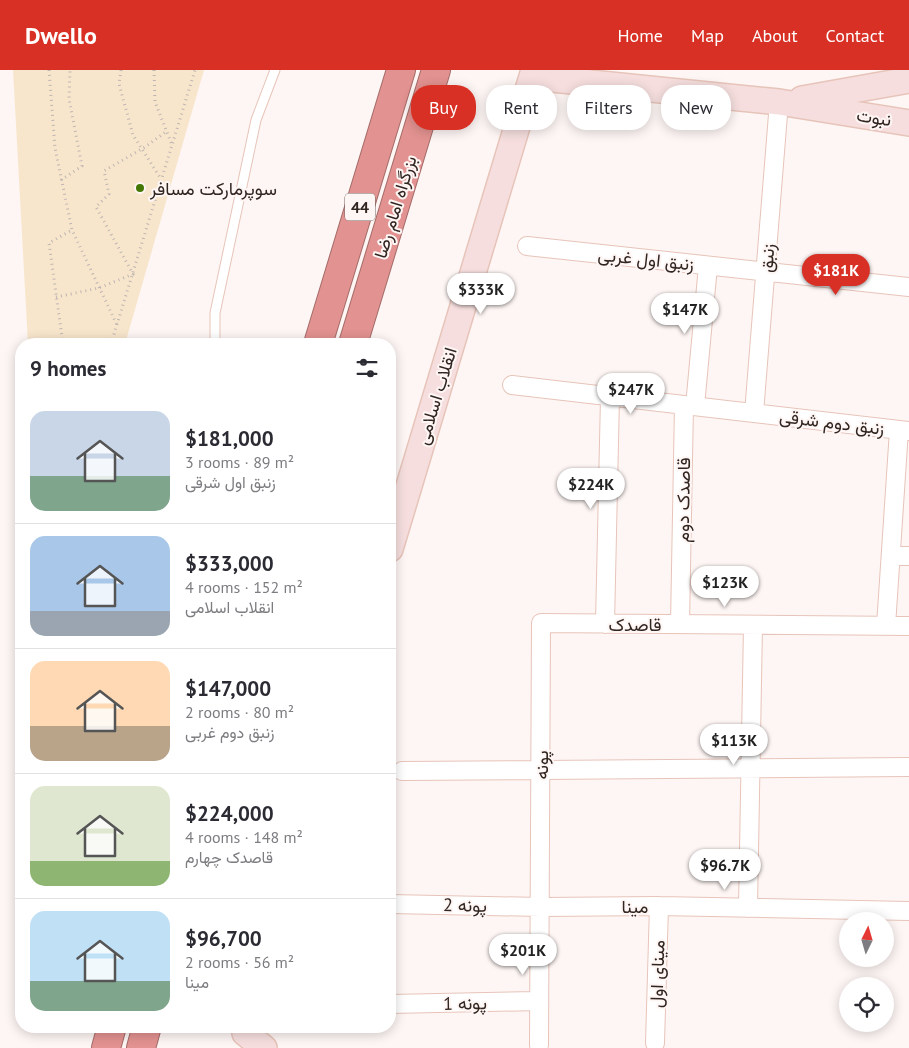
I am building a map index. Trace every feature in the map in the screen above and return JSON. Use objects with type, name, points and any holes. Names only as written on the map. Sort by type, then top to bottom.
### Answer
[{"type":"highway","name":"بزرگراه امام رضا","points":[[320,338],[402,70]]},
{"type":"highway","name":"بزرگراه امام رضا","points":[[355,338],[436,70]]},
{"type":"highway","points":[[106,1048],[110,1033]]},
{"type":"highway","points":[[141,1048],[146,1033]]},
{"type":"street","name":"نبوت","points":[[533,73],[779,102],[909,123]]},
{"type":"street","name":"انقلاب اسلامی","points":[[396,529],[533,73]]},
{"type":"street","name":"نبوت","points":[[779,102],[909,80]]},
{"type":"street","name":"زنبق","points":[[754,413],[779,102]]},
{"type":"street","name":"زنبق اول غربی","points":[[527,246],[909,288]]},
{"type":"street","name":"قاصدک دوم","points":[[680,624],[690,406],[708,266]]},
{"type":"street","name":"زنبق دوم شرقی","points":[[512,385],[904,430]]},
{"type":"street","points":[[605,624],[610,396]]},
{"type":"street","points":[[886,626],[900,556],[904,430]]},
{"type":"street","name":"قاصدک","points":[[542,623],[909,626]]},
{"type":"street","name":"پونه","points":[[539,1045],[542,623]]},
{"type":"street","points":[[748,908],[752,625]]},
{"type":"street","points":[[402,771],[909,767]]},
{"type":"street","name":"پونه 2","points":[[396,904],[541,907]]},
{"type":"street","name":"مینا","points":[[541,907],[659,906],[909,911]]},
{"type":"street","name":"مینای اول","points":[[655,1043],[659,906]]},
{"type":"street","name":"پونه 1","points":[[396,1004],[539,1001]]},
{"type":"street","points":[[244,1036],[264,1048]]},
{"type":"lane","points":[[215,338],[215,313],[254,130],[275,70]]},
{"type":"path","points":[[49,70],[55,148],[72,230],[117,325]]},
{"type":"path","points":[[61,180],[82,166],[68,98],[70,70]]},
{"type":"path","points":[[121,70],[119,84],[133,135],[162,180]]},
{"type":"path","points":[[154,70],[155,102],[172,146]]},
{"type":"path","points":[[113,338],[195,70]]},
{"type":"path","points":[[132,274],[96,207],[109,194],[104,171],[145,147],[167,131]]},
{"type":"path","points":[[62,338],[49,243],[72,230]]},
{"type":"path","points":[[56,298],[99,288],[132,274]]},
{"type":"shaded area","points":[[13,70],[204,70],[127,338],[28,338]]},
{"type":"place","name":"سوپرمارکت مسافر","points":[[140,188]]}]
